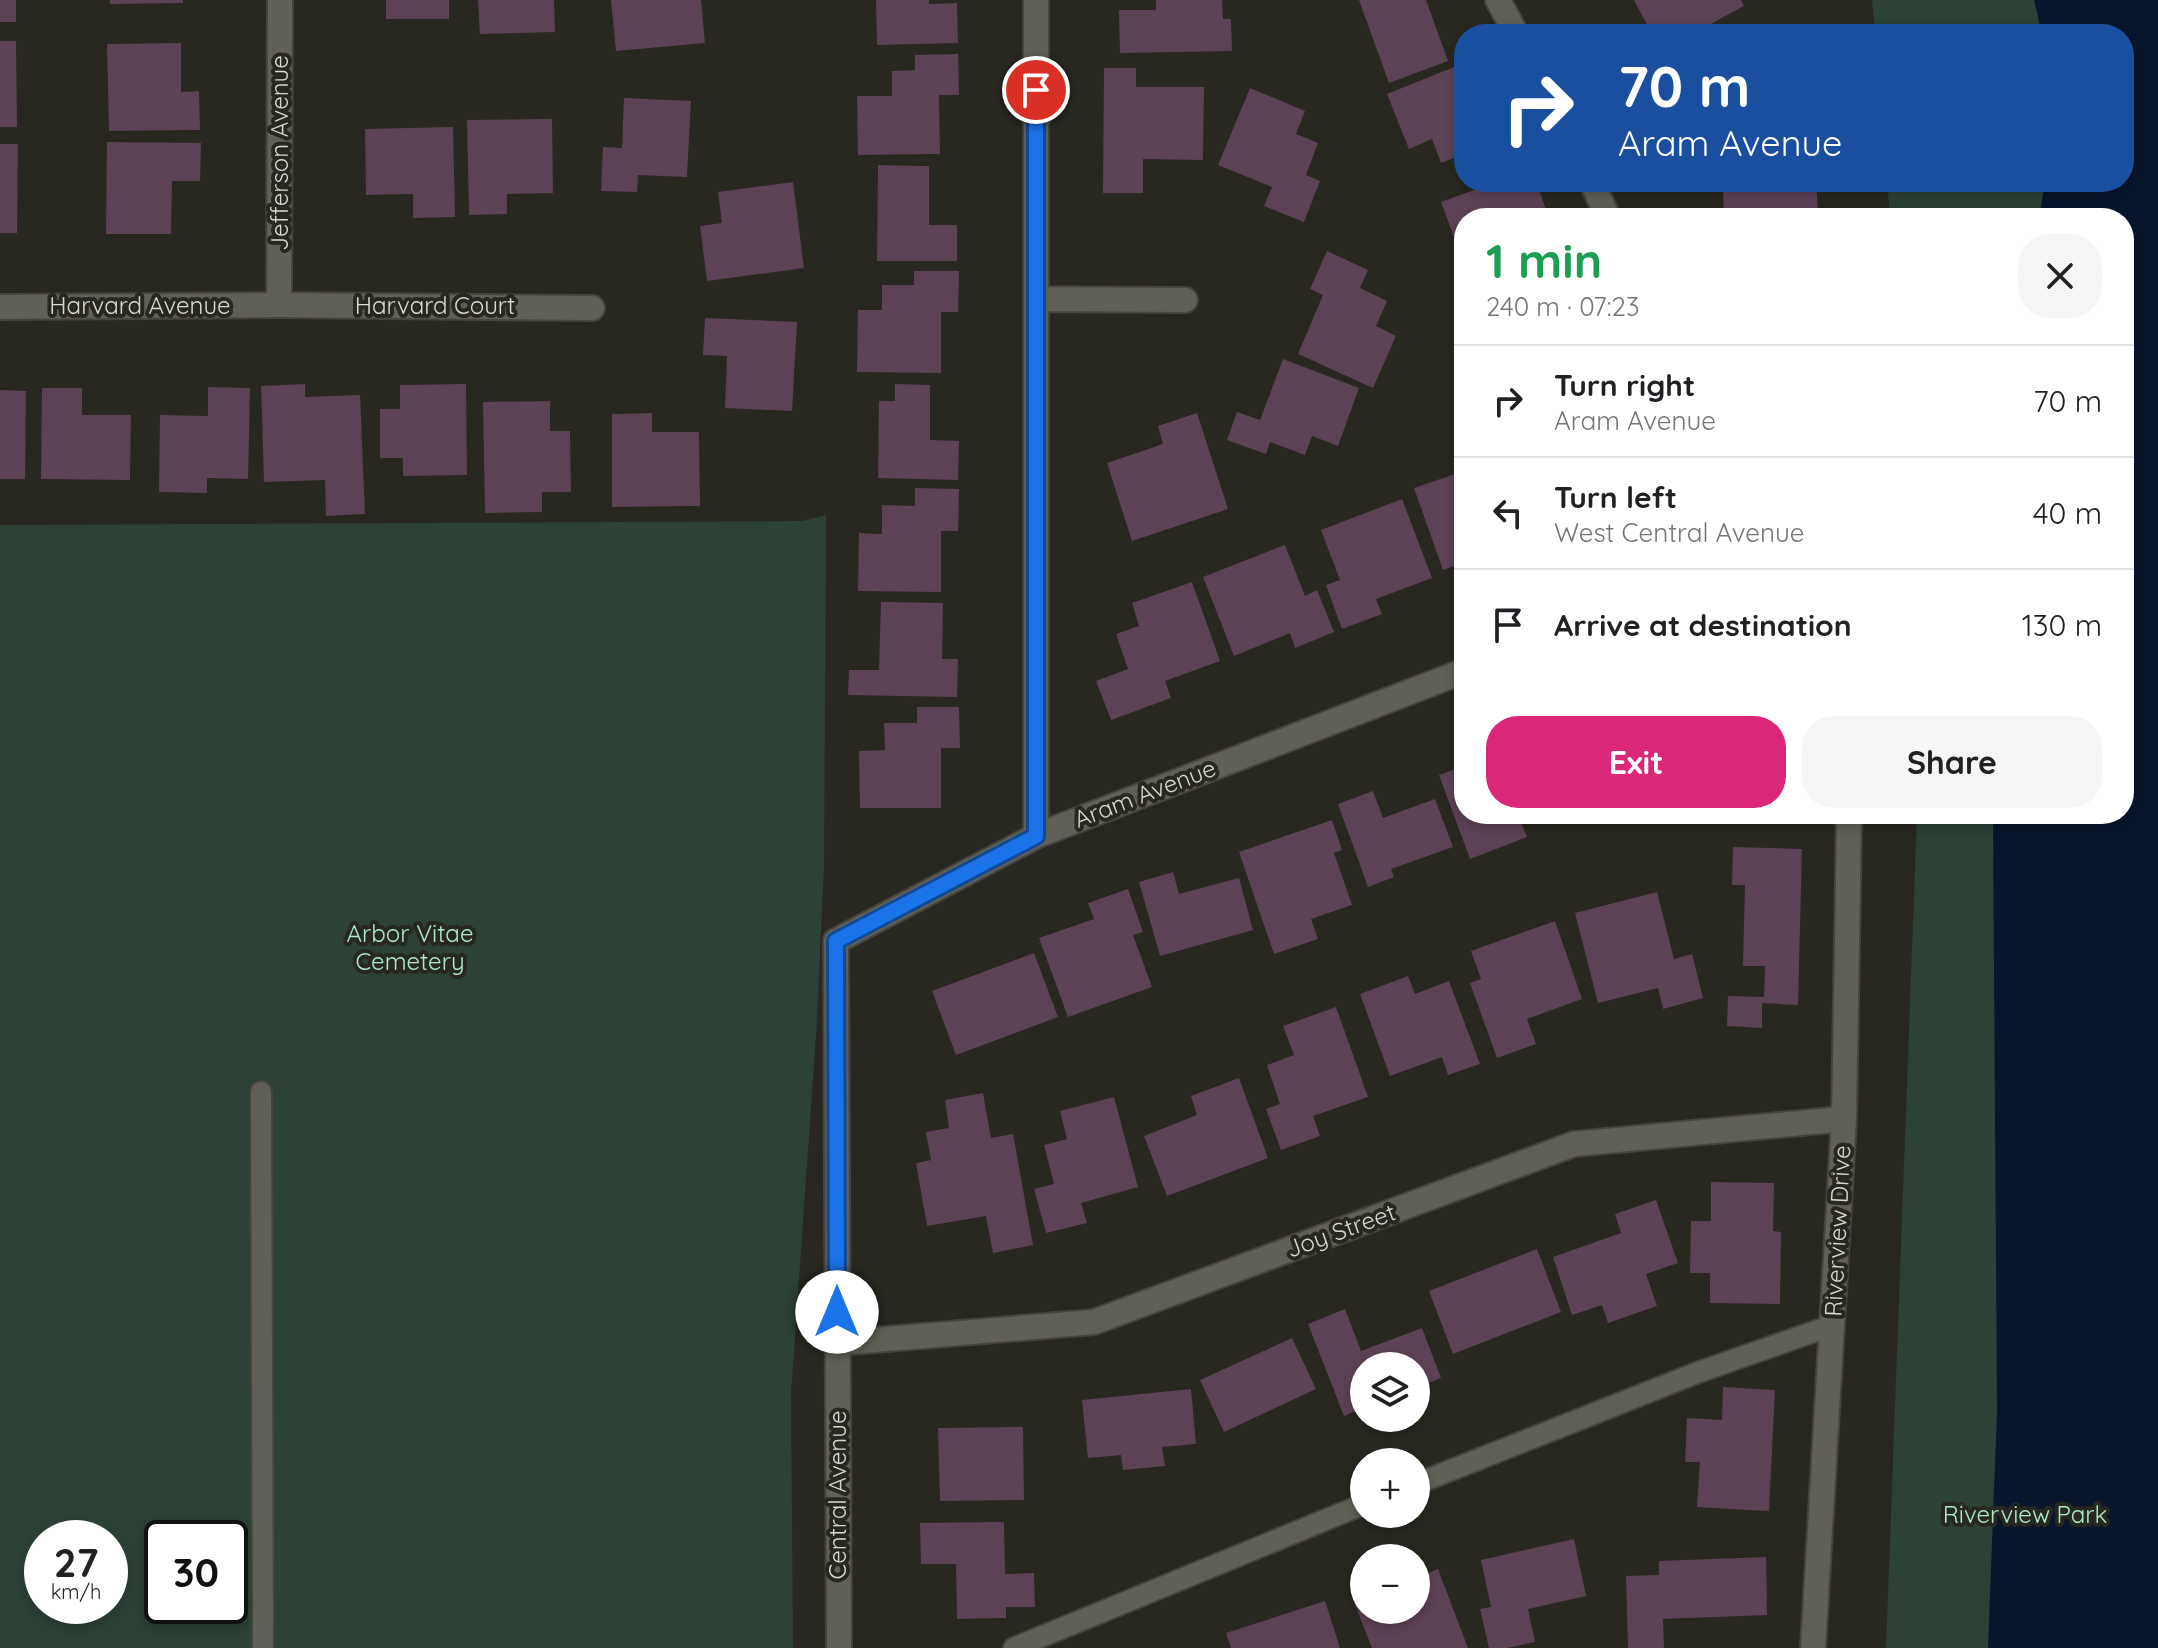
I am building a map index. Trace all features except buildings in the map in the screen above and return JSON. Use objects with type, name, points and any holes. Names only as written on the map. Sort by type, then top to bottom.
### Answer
[{"type":"street","name":"Jefferson Avenue","points":[[279,305],[280,0]]},
{"type":"street","points":[[1036,0],[1036,836]]},
{"type":"street","points":[[1498,0],[1511,24]]},
{"type":"street","points":[[1036,299],[1185,300]]},
{"type":"street","name":"Harvard Avenue","points":[[0,307],[279,305]]},
{"type":"street","name":"Harvard Court","points":[[279,305],[592,308]]},
{"type":"street","name":"Aram Avenue","points":[[836,941],[1036,836],[1454,675]]},
{"type":"street","name":"Riverview Drive","points":[[1813,1648],[1844,1119],[1849,824]]},
{"type":"street","name":"Central Avenue","points":[[836,941],[839,1648]]},
{"type":"street","name":"Joy Street","points":[[838,1343],[1094,1322],[1574,1144],[1844,1119]]},
{"type":"lane","points":[[261,1092],[263,1648]]},
{"type":"lane","points":[[1430,1478],[1699,1372],[1833,1325]]},
{"type":"lane","points":[[1014,1648],[1350,1510]]},
{"type":"green space","name":"Riverview Park","points":[[1872,0],[2158,0],[2158,1648],[1886,1648],[1917,824],[2134,824],[2134,208],[1889,208],[1888,192],[2134,192],[2134,24],[1874,24]]},
{"type":"green space","name":"Arbor Vitae Cemetery","points":[[826,515],[824,866],[817,1021],[791,1394],[793,1648],[0,1648],[0,525],[803,521]]},
{"type":"water","name":"Riverview Park","points":[[2034,0],[2158,0],[2158,1648],[1988,1648],[1997,1411],[1993,824],[2134,824],[2134,208],[2041,208],[2043,192],[2134,192],[2134,24],[2040,24]]},
{"type":"route","points":[[837,1312],[836,941],[1036,836],[1036,90]]}]
